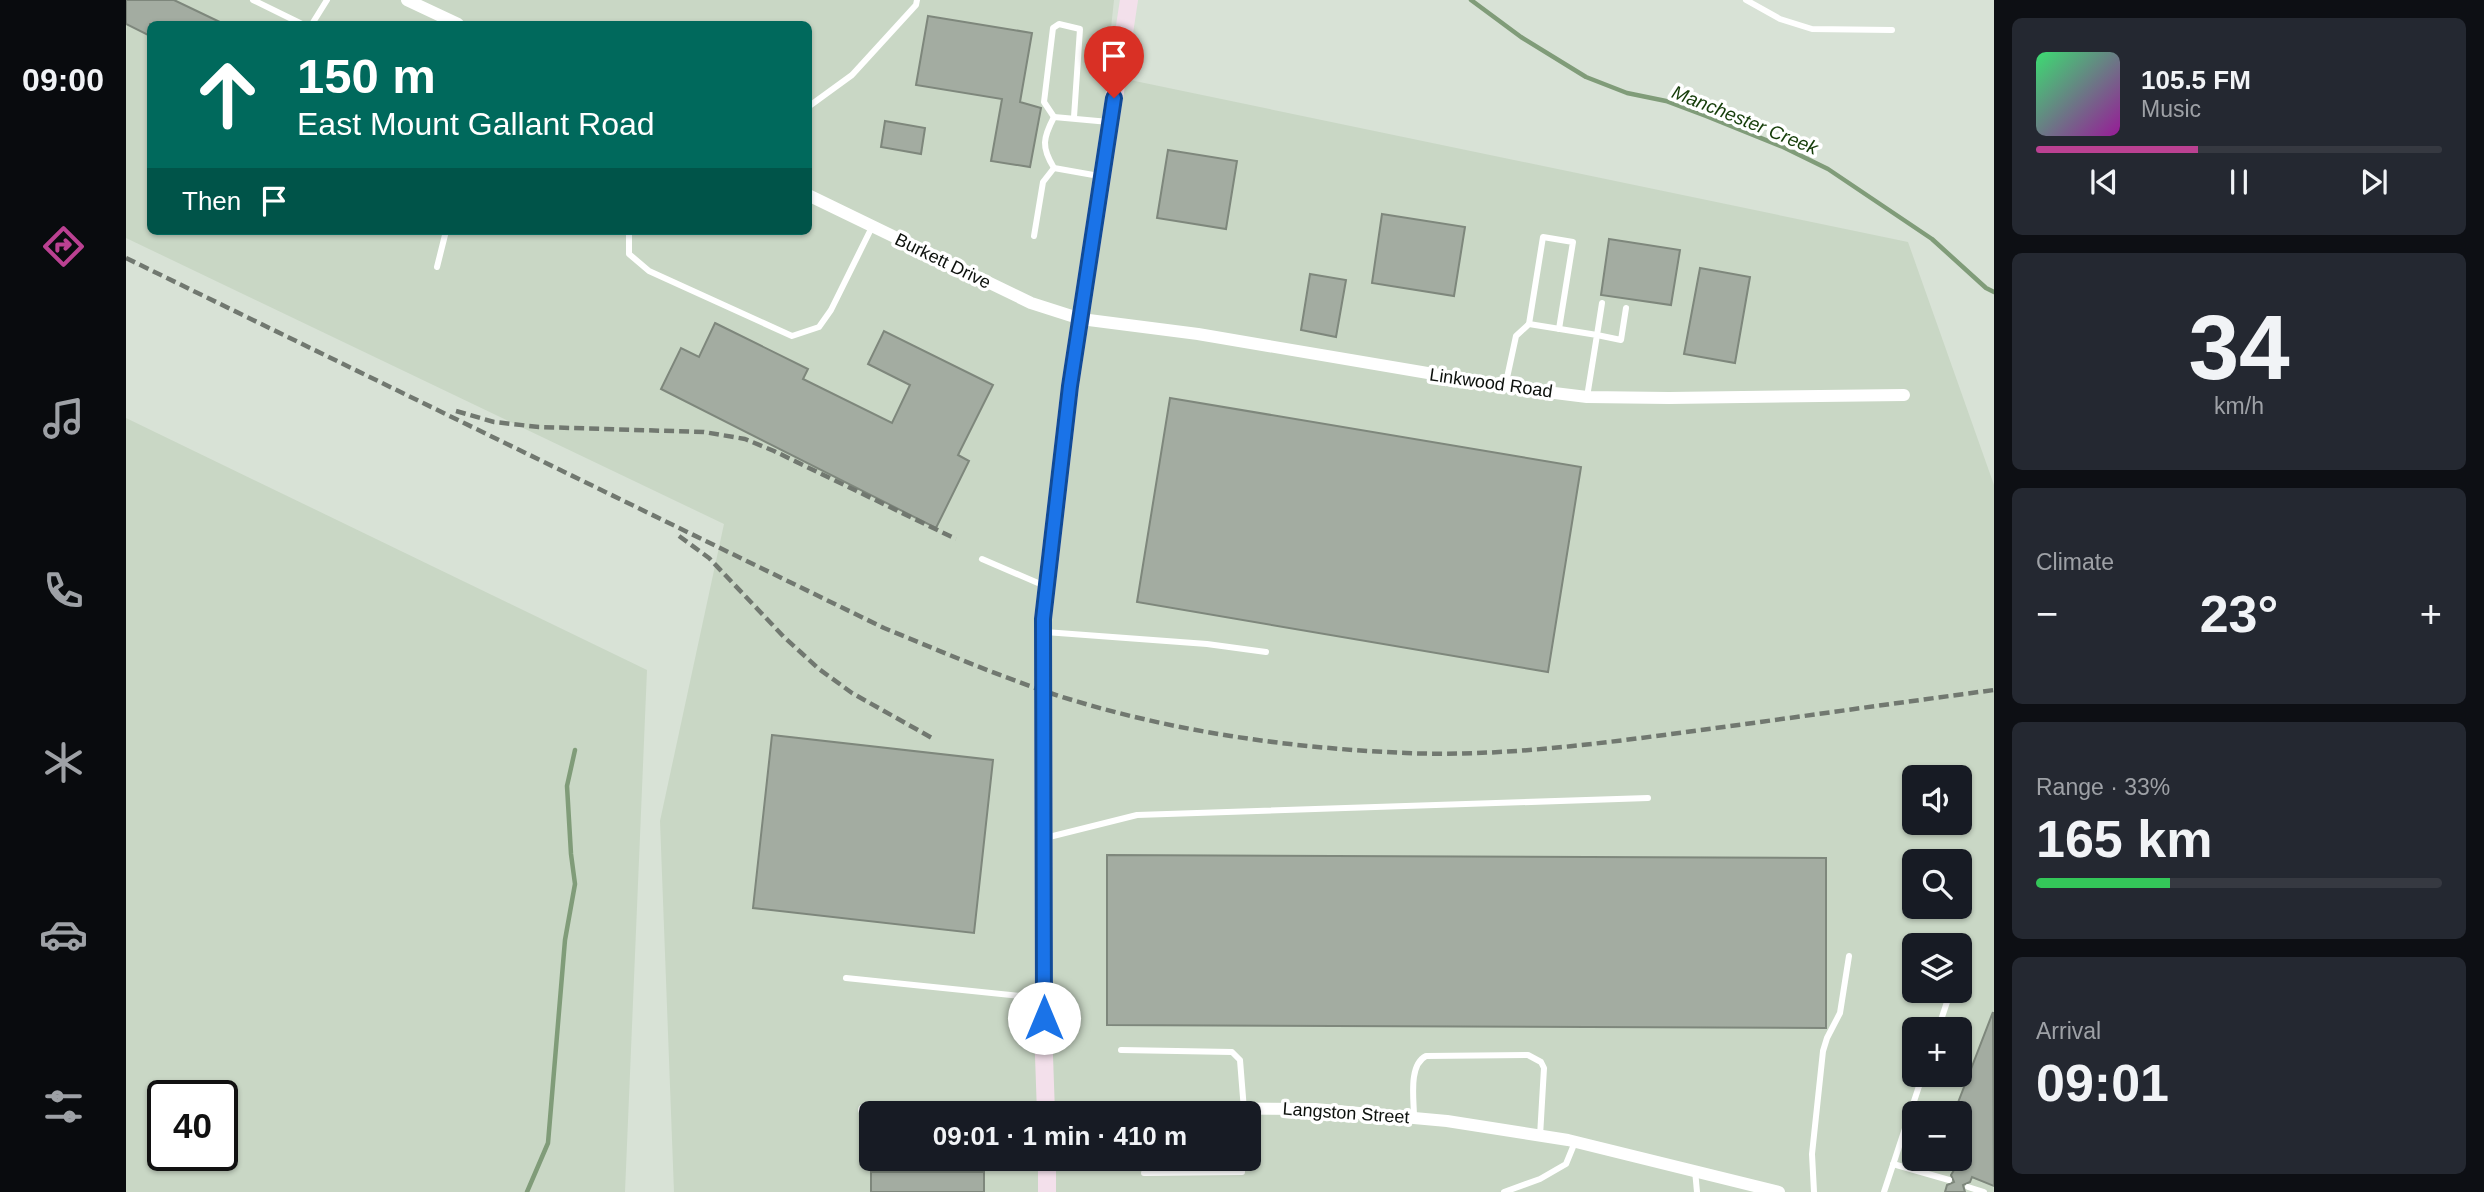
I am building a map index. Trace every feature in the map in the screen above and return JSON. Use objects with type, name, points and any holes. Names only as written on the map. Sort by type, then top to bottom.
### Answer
[{"type":"street","points":[[407,0],[452,21]]},
{"type":"street","points":[[1046,1101],[1042,839],[1043,632],[1070,386],[1129,0]]},
{"type":"street","name":"Burkett Drive","points":[[812,197],[1031,303],[1081,319]]},
{"type":"street","name":"Linkwood Road","points":[[1081,319],[1198,334],[1505,387],[1587,397],[1904,395]]},
{"type":"street","name":"Langston Street","points":[[1261,1110],[1315,1109],[1414,1118],[1540,1136],[1695,1170],[1779,1192]]},
{"type":"street","points":[[1047,1171],[1047,1192]]},
{"type":"lane","points":[[253,0],[296,21]]},
{"type":"lane","points":[[314,21],[327,0]]},
{"type":"lane","points":[[812,104],[852,75],[916,5],[917,0]]},
{"type":"lane","points":[[1746,0],[1780,19],[1812,29],[1892,30]]},
{"type":"lane","points":[[1054,117],[1044,102],[1053,27],[1059,24],[1080,29],[1074,117]]},
{"type":"lane","points":[[1054,117],[1111,122]]},
{"type":"lane","points":[[1054,117],[1044,136],[1045,154],[1054,168],[1102,177]]},
{"type":"lane","points":[[1034,236],[1043,182],[1054,168]]},
{"type":"lane","points":[[629,235],[629,254],[649,271],[792,336],[819,327],[831,310],[872,226]]},
{"type":"lane","points":[[437,267],[445,235]]},
{"type":"lane","points":[[1505,387],[1516,336],[1529,324],[1543,237],[1573,242],[1559,329]]},
{"type":"lane","points":[[1587,397],[1602,303]]},
{"type":"lane","points":[[1529,324],[1621,340],[1626,309]]},
{"type":"lane","points":[[982,559],[1047,587]]},
{"type":"lane","points":[[1043,632],[1207,644],[1266,652]]},
{"type":"lane","points":[[1042,839],[1137,815],[1648,798]]},
{"type":"lane","points":[[1814,1192],[1812,1154],[1823,1051],[1840,1013],[1849,956]]},
{"type":"lane","points":[[846,978],[1043,999]]},
{"type":"lane","points":[[1121,1050],[1232,1052],[1240,1060],[1243,1101]]},
{"type":"lane","points":[[1414,1118],[1416,1066],[1420,1059],[1426,1056],[1528,1055],[1541,1062],[1544,1068],[1540,1136]]},
{"type":"lane","points":[[1884,1192],[1919,1087]]},
{"type":"lane","points":[[1504,1192],[1540,1179],[1566,1164],[1575,1142]]},
{"type":"lane","points":[[1893,1164],[1950,1180]]},
{"type":"lane","points":[[1695,1170],[1697,1192]]},
{"type":"lane","points":[[1144,1173],[1242,1171]]},
{"type":"lane","points":[[1968,1187],[1984,1192]]},
{"type":"shaded area","points":[[126,0],[1114,0],[1106,75],[1908,242],[1994,485],[1994,1192],[674,1192],[660,821],[724,524],[126,238]]},
{"type":"shaded area","points":[[126,418],[647,670],[625,1192],[126,1192]]},
{"type":"building","points":[[126,0],[174,0],[218,21],[147,21],[147,34],[126,24]]},
{"type":"building","points":[[928,16],[1032,33],[1020,102],[1041,108],[1030,167],[991,161],[1002,99],[916,85]]},
{"type":"building","points":[[885,121],[925,128],[921,154],[881,147]]},
{"type":"building","points":[[1168,150],[1237,161],[1226,229],[1157,218]]},
{"type":"building","points":[[1382,214],[1465,227],[1454,296],[1372,283]]},
{"type":"building","points":[[1609,239],[1680,250],[1671,305],[1601,295]]},
{"type":"building","points":[[1700,268],[1750,277],[1735,363],[1684,354]]},
{"type":"building","points":[[1310,274],[1346,280],[1336,337],[1301,330]]},
{"type":"building","points":[[715,323],[808,369],[803,379],[892,423],[910,385],[868,364],[884,331],[993,385],[958,455],[969,461],[936,528],[661,389],[681,348],[699,357]]},
{"type":"building","points":[[1170,398],[1581,467],[1548,672],[1137,602]]},
{"type":"building","points":[[772,735],[993,760],[974,933],[753,908]]},
{"type":"building","points":[[1107,855],[1826,858],[1826,1028],[1107,1025]]},
{"type":"building","points":[[1993,1012],[1994,1186],[1972,1177],[1970,1182],[1963,1185],[1965,1192],[1945,1192],[1947,1185],[1954,1182],[1951,1175],[1953,1171],[1972,1171],[1972,1101],[1959,1101],[1964,1087],[1972,1087],[1972,1066]]},
{"type":"building","points":[[871,1172],[984,1172],[984,1192],[871,1192]]},
{"type":"waterway","name":"Manchester Creek","points":[[1471,0],[1521,37],[1586,77],[1627,93],[1666,101],[1706,116],[1783,147],[1828,169],[1932,239],[1986,288],[1994,292]]},
{"type":"waterway","points":[[527,1192],[548,1143],[565,940],[575,884],[567,786],[575,750]]},
{"type":"railway","points":[[126,258],[884,628],[1032,687],[1096,707],[1183,728],[1272,742],[1361,751],[1480,753],[1628,740],[1994,690]]},
{"type":"railway","points":[[456,411],[494,422],[539,427],[704,432],[745,439],[956,539]]},
{"type":"railway","points":[[679,536],[709,558],[784,637],[819,669],[852,693],[932,738]]},
{"type":"route","points":[[1044,1018],[1043,619],[1070,386],[1114,98]]}]
